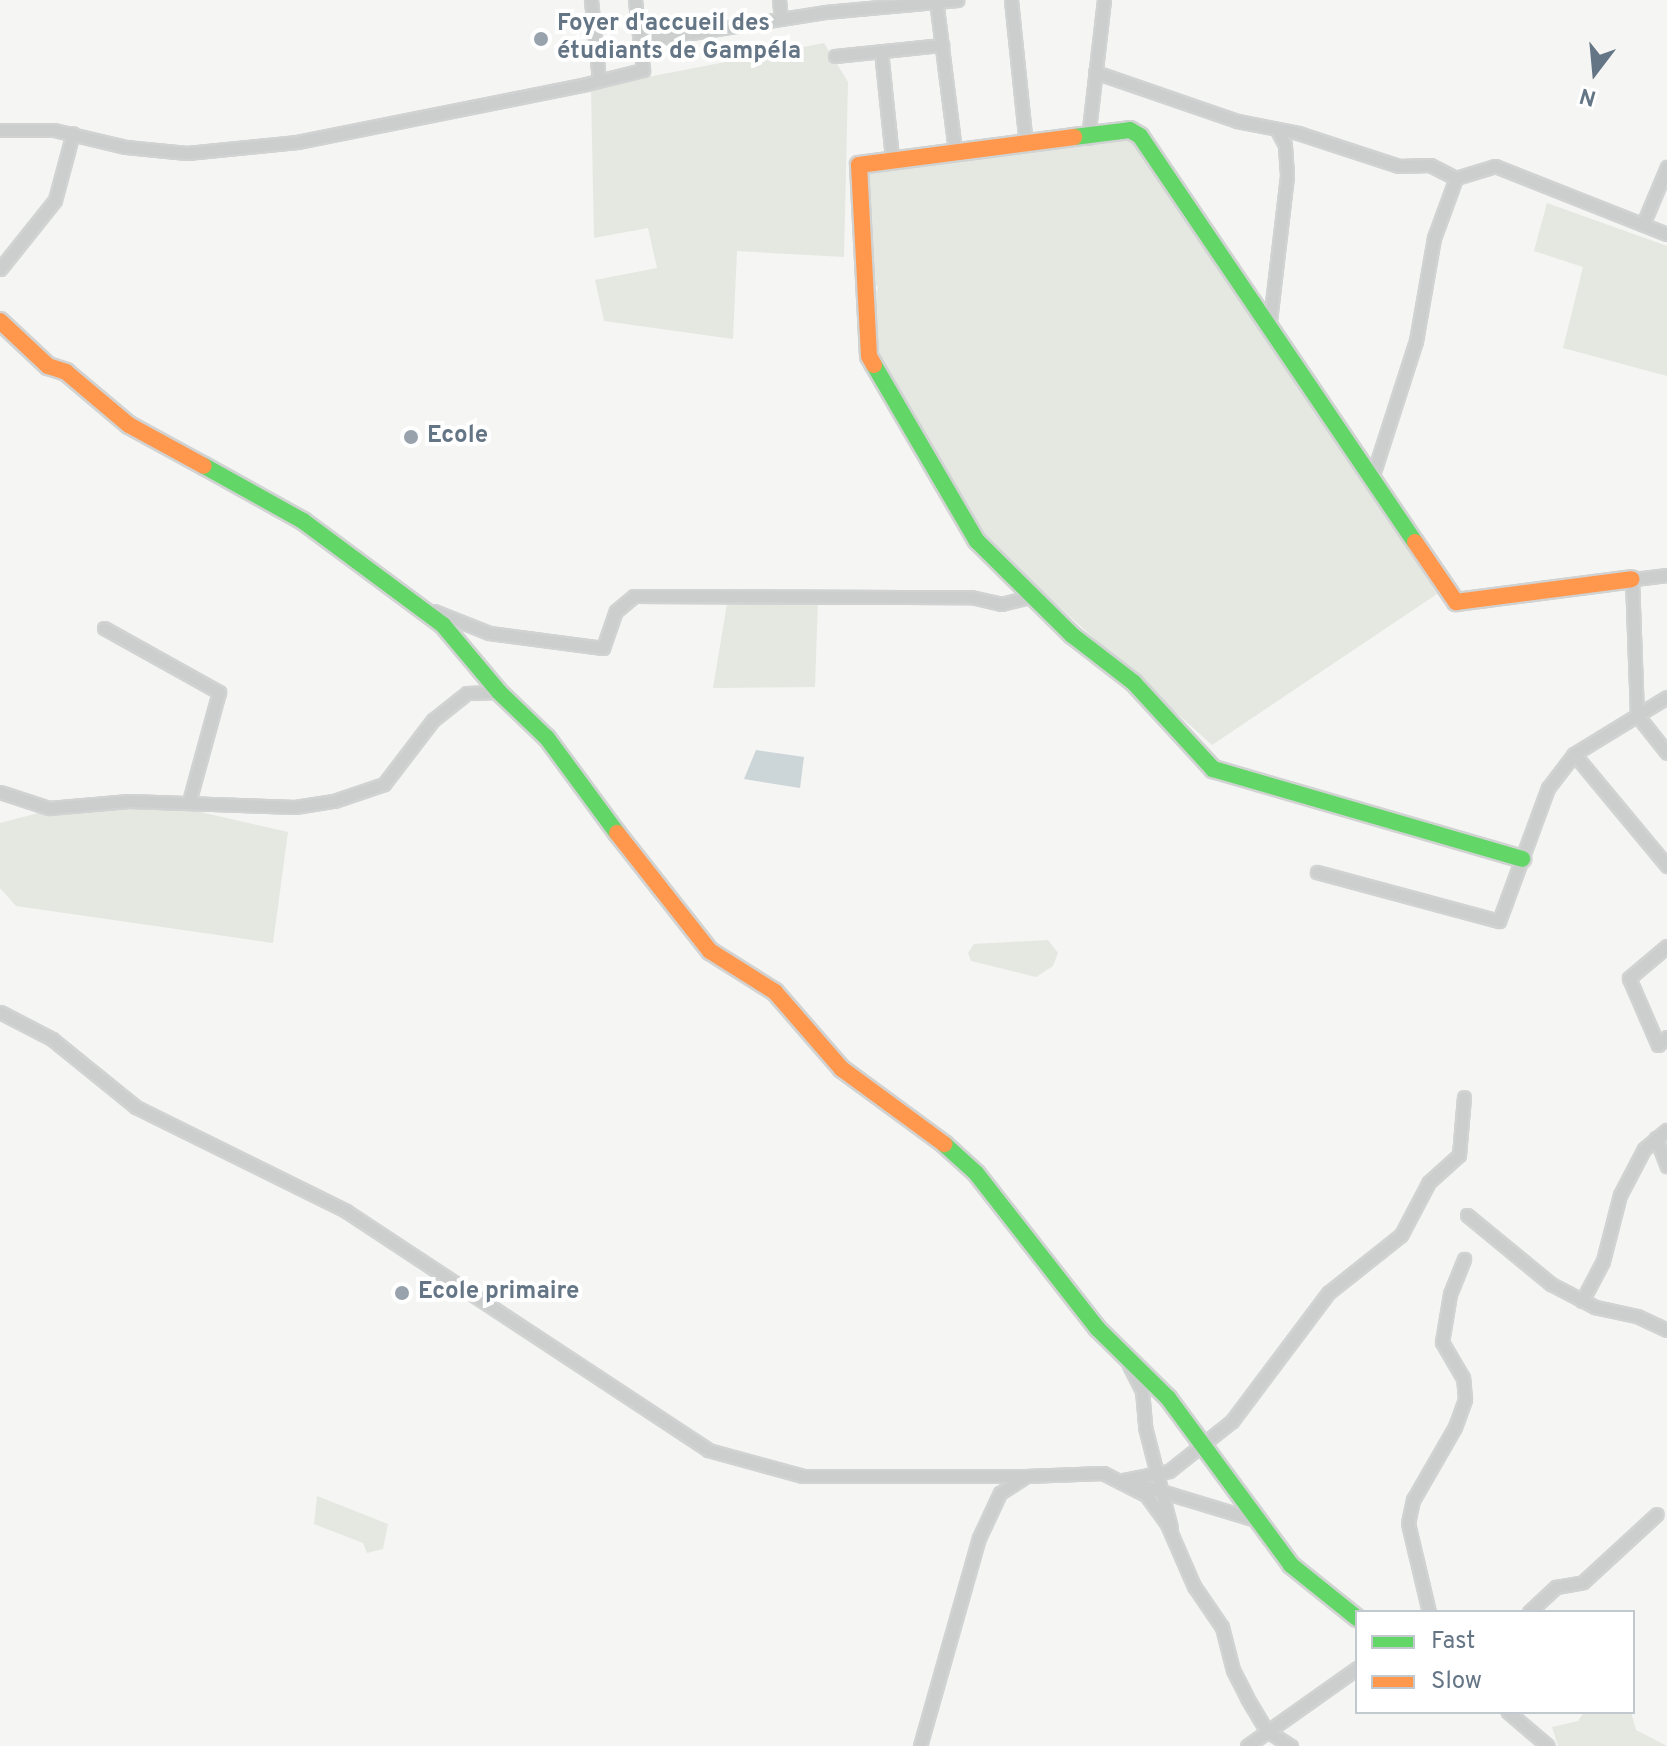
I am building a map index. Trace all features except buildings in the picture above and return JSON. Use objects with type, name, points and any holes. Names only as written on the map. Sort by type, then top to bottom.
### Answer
[{"type":"street","points":[[591,0],[599,80]]},
{"type":"street","points":[[0,130],[73,133],[155,152],[297,142],[643,70],[635,0]]},
{"type":"street","points":[[779,0],[781,19]]},
{"type":"street","points":[[640,41],[866,4],[957,0]]},
{"type":"street","points":[[1011,0],[1026,144]]},
{"type":"street","points":[[1088,138],[1104,0]]},
{"type":"street","points":[[936,1],[955,151]]},
{"type":"street","points":[[835,56],[942,45]]},
{"type":"street","points":[[881,51],[892,158]]},
{"type":"street","points":[[1095,72],[1399,166],[1430,165],[1456,178],[1495,166],[1667,234]]},
{"type":"street","points":[[1522,859],[1213,769],[1134,683],[1072,635],[1036,595],[977,541],[869,356],[859,165],[892,158],[1088,138],[1130,130],[1140,136],[1370,482],[1456,602],[1667,575]]},
{"type":"street","points":[[1268,330],[1287,175],[1285,145],[1277,130]]},
{"type":"street","points":[[0,269],[55,200],[73,133]]},
{"type":"street","points":[[1643,224],[1667,167]]},
{"type":"street","points":[[1370,482],[1416,341],[1434,238],[1456,178]]},
{"type":"street","points":[[0,321],[48,366],[66,372],[129,425],[244,484],[419,604],[489,633],[603,648],[616,611],[634,596],[965,597],[1001,604],[1036,595]]},
{"type":"street","points":[[1632,579],[1637,715],[1667,753]]},
{"type":"street","points":[[419,604],[499,692],[547,738],[680,919],[722,960],[775,992],[842,1069],[919,1122],[976,1173],[1127,1362],[1168,1398],[1291,1565],[1355,1616]]},
{"type":"street","points":[[104,628],[219,692],[189,802]]},
{"type":"street","points":[[0,792],[49,808],[189,802],[295,807],[369,792],[399,770],[433,720],[467,693],[499,692]]},
{"type":"street","points":[[1317,872],[1499,921],[1548,788],[1574,754],[1667,697]]},
{"type":"street","points":[[1574,754],[1667,866]]},
{"type":"street","points":[[1667,946],[1629,978],[1658,1045],[1667,1037]]},
{"type":"street","points":[[0,1012],[52,1039],[136,1107],[346,1211],[708,1450],[803,1476],[1103,1473],[1257,1520]]},
{"type":"street","points":[[1124,1480],[1161,1474],[1203,1445],[1244,1408],[1328,1293],[1401,1235],[1429,1182],[1459,1155],[1464,1097]]},
{"type":"street","points":[[1582,1301],[1603,1261],[1620,1195],[1644,1149],[1667,1130]]},
{"type":"street","points":[[1656,1138],[1667,1166]]},
{"type":"street","points":[[1467,1215],[1551,1284],[1582,1301],[1667,1330]]},
{"type":"street","points":[[1429,1610],[1408,1523],[1413,1500],[1455,1427],[1465,1399],[1463,1378],[1442,1342],[1450,1294],[1464,1259]]},
{"type":"street","points":[[1127,1362],[1142,1390],[1145,1427],[1166,1492],[1173,1541]]},
{"type":"street","points":[[920,1746],[979,1538],[1000,1493],[1026,1476]]},
{"type":"street","points":[[1124,1480],[1146,1495],[1222,1627],[1233,1670],[1266,1730],[1291,1746]]},
{"type":"street","points":[[1531,1610],[1556,1587],[1583,1582],[1657,1514]]},
{"type":"street","points":[[1247,1746],[1355,1669]]},
{"type":"street","points":[[1510,1714],[1548,1746]]},
{"type":"shaded area","points":[[824,43],[848,82],[844,257],[737,251],[733,339],[604,321],[595,280],[657,268],[648,228],[594,238],[591,88]]},
{"type":"shaded area","points":[[1131,140],[1437,594],[1212,745],[982,537],[872,352],[870,313],[878,287],[869,279],[864,169]]},
{"type":"shaded area","points":[[1547,203],[1667,246],[1667,376],[1563,348],[1583,267],[1534,251]]},
{"type":"shaded area","points":[[728,598],[818,599],[815,687],[713,688]]},
{"type":"shaded area","points":[[756,750],[804,757],[800,788],[744,779]]},
{"type":"shaded area","points":[[170,805],[288,832],[273,943],[16,906],[0,888],[0,823],[42,812]]},
{"type":"shaded area","points":[[1048,940],[1058,953],[1053,966],[1036,977],[971,961],[968,953],[974,944]]},
{"type":"shaded area","points":[[317,1496],[388,1524],[383,1549],[367,1553],[363,1543],[314,1524]]},
{"type":"shaded area","points":[[1583,1714],[1632,1714],[1636,1730],[1667,1746],[1558,1746],[1552,1727],[1578,1721]]},
{"type":"traffic: fast","points":[[1074,137],[1130,130],[1140,136],[1415,542]]},
{"type":"traffic: fast","points":[[874,365],[977,541],[1072,635],[1134,683],[1213,769],[1522,859]]},
{"type":"traffic: fast","points":[[204,466],[303,521],[443,625],[499,692],[547,738],[617,833]]},
{"type":"traffic: fast","points":[[944,1144],[976,1173],[1098,1329],[1168,1398],[1291,1565],[1355,1616]]},
{"type":"traffic: slow","points":[[874,365],[869,356],[859,165],[1074,137]]},
{"type":"traffic: slow","points":[[0,321],[48,366],[66,372],[129,425],[204,466]]},
{"type":"traffic: slow","points":[[1415,542],[1456,602],[1632,579]]},
{"type":"traffic: slow","points":[[617,833],[710,951],[775,992],[842,1069],[944,1144]]},
{"type":"place","name":"Foyer d'accueil des étudiants de Gampéla","points":[[541,39]]},
{"type":"place","name":"Ecole","points":[[411,437]]},
{"type":"place","name":"Ecole primaire","points":[[402,1293]]}]
